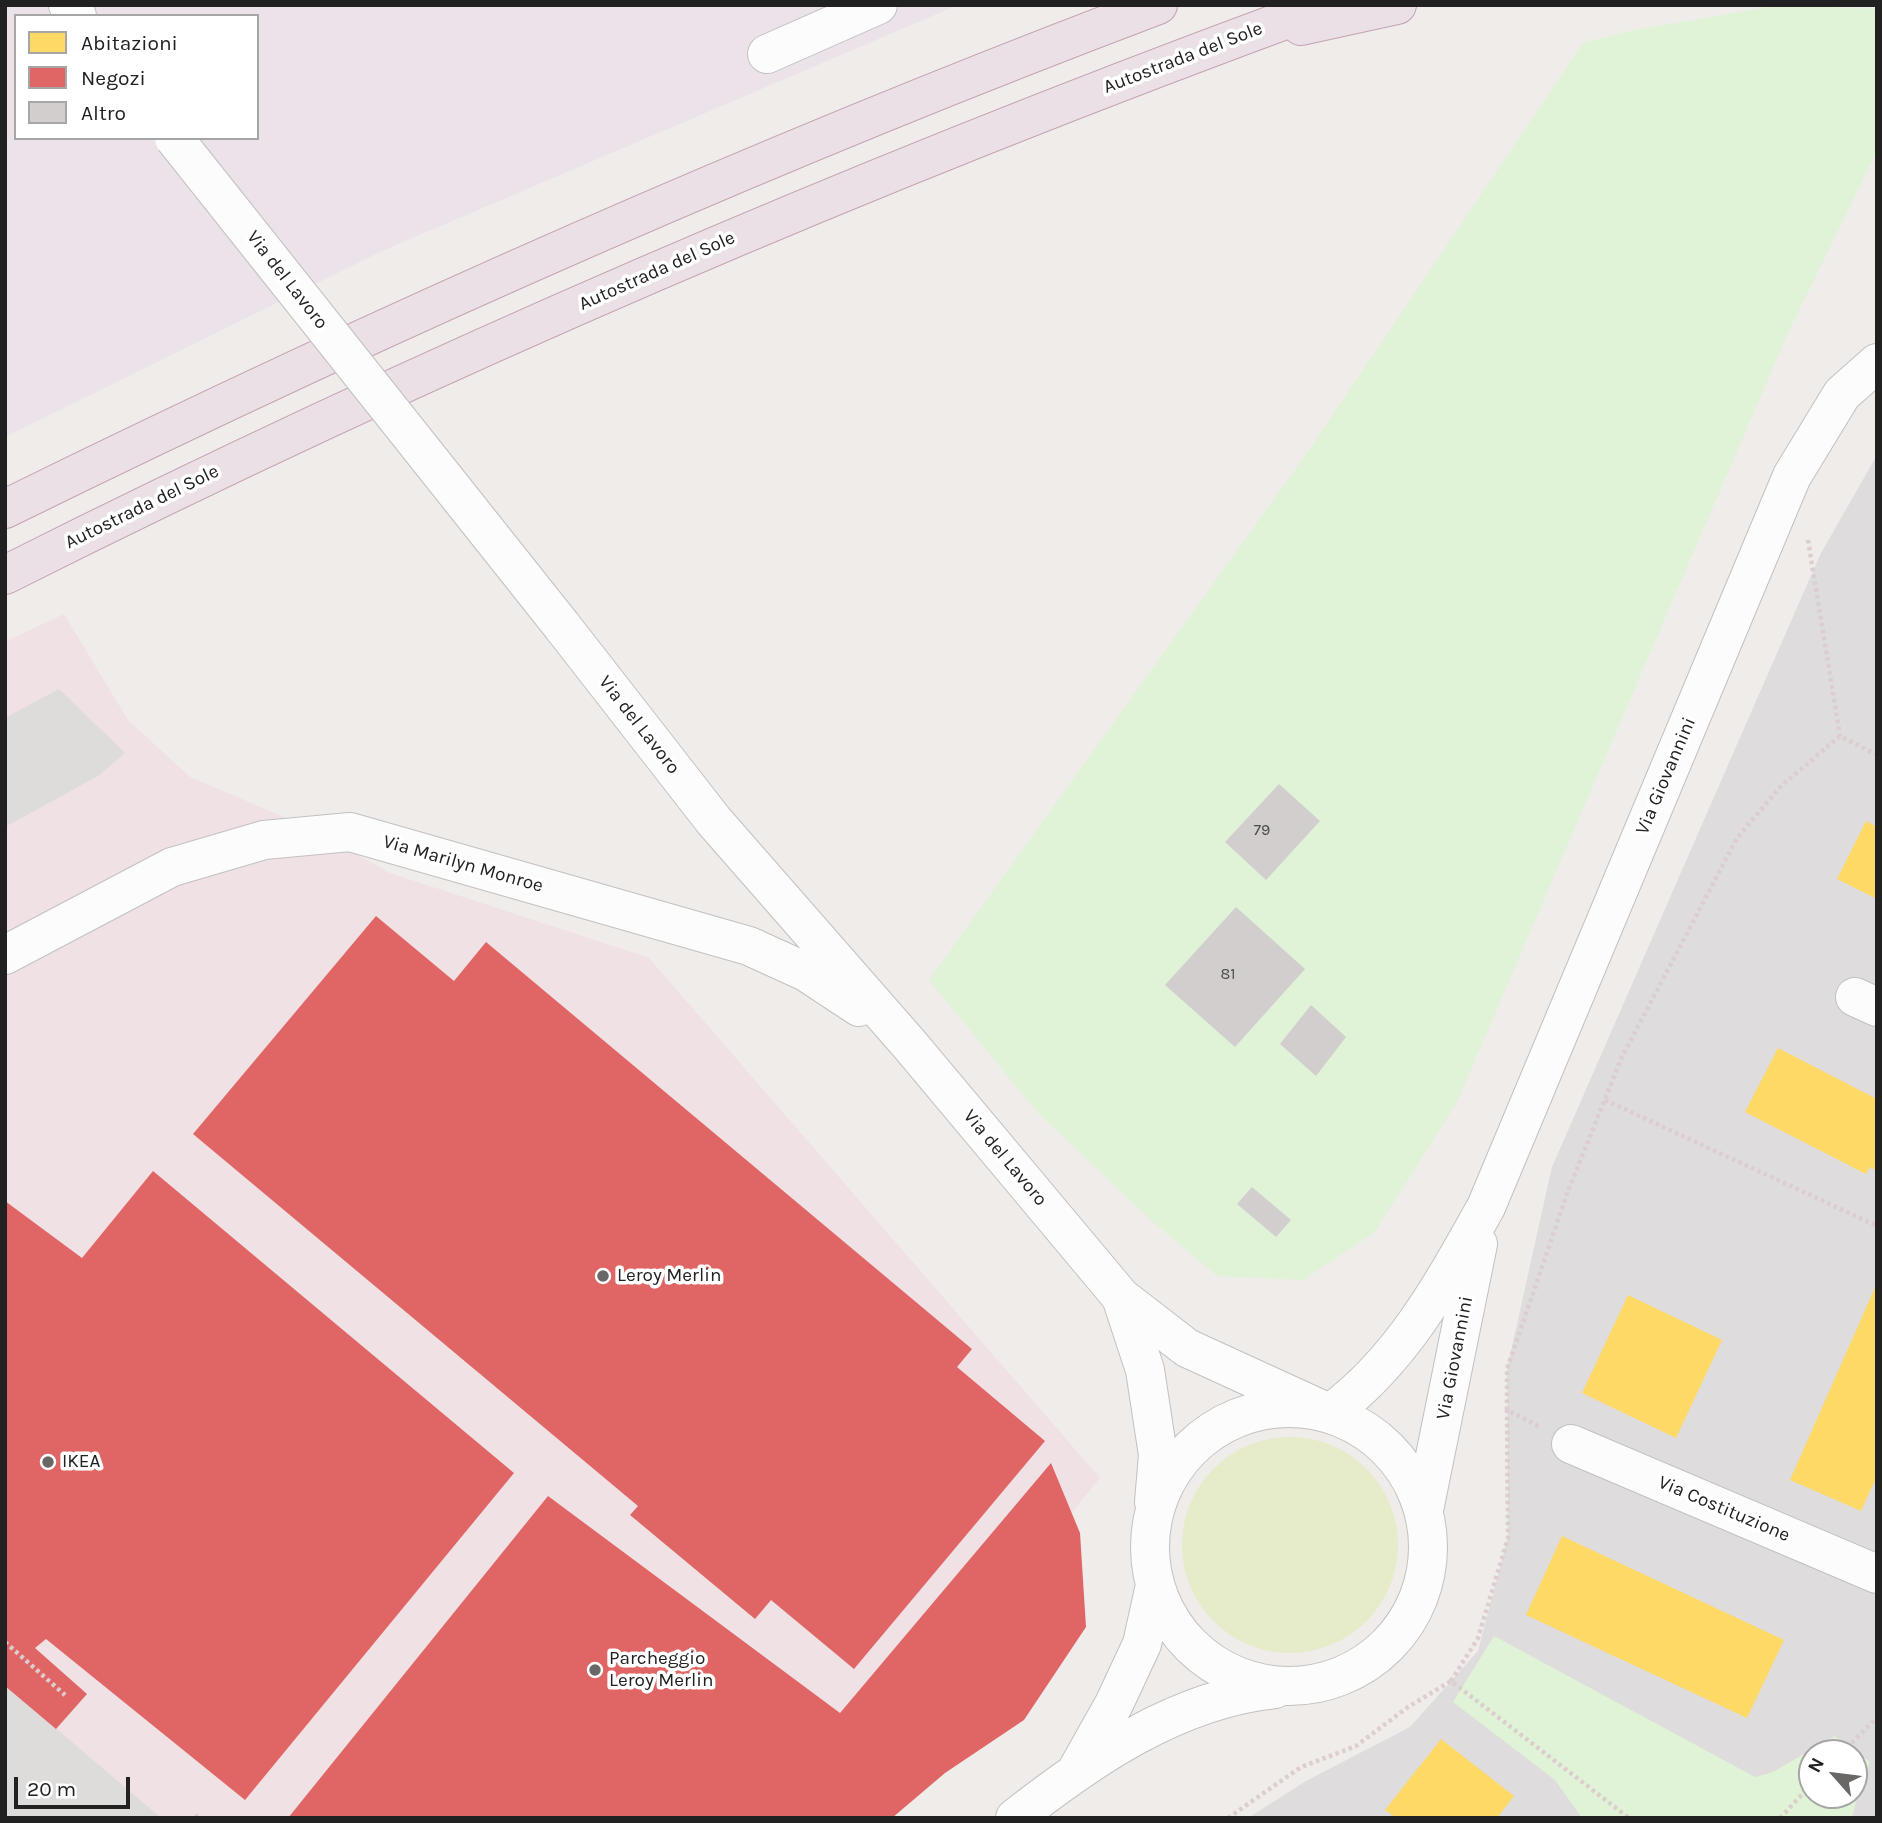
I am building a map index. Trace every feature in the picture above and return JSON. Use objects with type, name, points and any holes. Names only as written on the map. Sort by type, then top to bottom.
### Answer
[{"type":"highway","points":[[5,509],[215,406],[732,175],[1158,5]]},
{"type":"highway","name":"Autostrada del Sole","points":[[5,575],[172,491],[439,366],[789,213],[1326,5]]},
{"type":"highway","points":[[1220,44],[1397,5]]},
{"type":"street","points":[[767,54],[878,5]]},
{"type":"street","name":"Via del Lavoro","points":[[176,140],[714,821],[910,1045],[1121,1297],[1187,1348],[1325,1410],[1382,1443],[1408,1473],[1424,1510]]},
{"type":"street","name":"Via Giovannini","points":[[1325,1410],[1361,1390],[1399,1349],[1440,1290],[1486,1207],[1792,476],[1842,394],[1877,363]]},
{"type":"street","name":"Via Marilyn Monroe","points":[[5,954],[172,867],[264,840],[350,832],[748,946],[806,972],[841,992],[910,1045]]},
{"type":"street","name":"Via Giovannini","points":[[1424,1510],[1486,1207]]},
{"type":"street","name":"Via del Lavoro","points":[[1121,1297],[1145,1370],[1158,1455],[1152,1525]]},
{"type":"street","points":[[1308,1686],[1268,1685],[1230,1674],[1197,1652],[1171,1622],[1155,1585],[1150,1555],[1152,1525],[1165,1484],[1191,1449],[1226,1423],[1267,1409],[1325,1410]]},
{"type":"street","name":"Via Costituzione","points":[[1571,1444],[1877,1574]]},
{"type":"street","points":[[1016,1818],[1077,1769],[1177,1716],[1243,1693],[1308,1686],[1353,1671],[1391,1643],[1417,1603],[1429,1557],[1424,1510]]},
{"type":"street","points":[[1077,1769],[1114,1704],[1142,1643],[1155,1585]]},
{"type":"path","points":[[1807,533],[1840,736]]},
{"type":"path","points":[[1840,736],[1877,755]]},
{"type":"path","points":[[1228,1818],[1301,1767],[1356,1746],[1408,1707],[1451,1682],[1478,1638],[1508,1538],[1507,1369],[1568,1191],[1622,1056],[1737,838],[1781,786],[1840,736]]},
{"type":"path","points":[[1605,1100],[1877,1226]]},
{"type":"path","points":[[1507,1410],[1571,1444]]},
{"type":"path","points":[[5,1642],[65,1695]]},
{"type":"path","points":[[1451,1682],[1629,1818]]},
{"type":"path","points":[[1856,1739],[1877,1717]]},
{"type":"path","points":[[1780,1818],[1798,1799]]},
{"type":"shaded area","points":[[5,5],[958,5],[382,251],[5,437]]},
{"type":"shaded area","points":[[1877,455],[1877,1818],[1248,1818],[1306,1781],[1410,1727],[1478,1651],[1508,1537],[1507,1369],[1552,1167],[1820,555]]},
{"type":"shaded area","points":[[64,614],[128,720],[190,777],[310,828],[390,873],[649,958],[1100,1478],[983,1622],[777,1818],[5,1818],[5,642]]},
{"type":"shaded area","points":[[59,689],[125,753],[98,776],[5,827],[5,718]]},
{"type":"shaded area","points":[[5,1685],[161,1818],[5,1818]]},
{"type":"green space","points":[[1781,5],[1877,9],[1877,151],[1787,335],[1456,1104],[1374,1233],[1303,1280],[1217,1276],[1152,1221],[1038,1113],[929,980],[1309,450],[1583,43],[1635,30]]},
{"type":"green space","points":[[1290,1437],[1331,1445],[1350,1455],[1366,1469],[1380,1485],[1390,1504],[1398,1545],[1390,1586],[1380,1605],[1366,1621],[1350,1635],[1331,1645],[1290,1653],[1249,1645],[1230,1635],[1214,1621],[1200,1605],[1190,1586],[1182,1545],[1190,1504],[1200,1485],[1214,1469],[1230,1455],[1249,1445]]},
{"type":"green space","points":[[1494,1636],[1755,1777],[1773,1772],[1798,1757],[1798,1809],[1854,1809],[1852,1818],[1582,1818],[1555,1780],[1453,1702]]},
{"type":"building: Abitazioni","points":[[1866,821],[1877,827],[1877,899],[1837,879]]},
{"type":"building: Abitazioni","points":[[1778,1048],[1877,1099],[1877,1171],[1870,1167],[1866,1174],[1745,1112]]},
{"type":"building: Abitazioni","points":[[1877,1283],[1877,1476],[1861,1511],[1790,1480]]},
{"type":"building: Abitazioni","points":[[1628,1295],[1722,1340],[1676,1438],[1582,1393]]},
{"type":"building: Abitazioni","points":[[1562,1536],[1784,1640],[1747,1718],[1526,1615]]},
{"type":"building: Abitazioni","points":[[1441,1739],[1514,1796],[1497,1818],[1396,1818],[1385,1810]]},
{"type":"building: Negozi","points":[[376,916],[454,981],[486,942],[972,1349],[957,1367],[1045,1441],[854,1669],[771,1600],[755,1619],[630,1515],[638,1506],[193,1134]]},
{"type":"building: Negozi","points":[[153,1171],[514,1473],[245,1800],[46,1639],[35,1648],[87,1694],[56,1729],[5,1686],[5,1201],[82,1258]]},
{"type":"building: Negozi","name":"Parcheggio Leroy Merlin","points":[[1051,1463],[1080,1533],[1086,1627],[1024,1720],[945,1773],[892,1818],[288,1818],[548,1496],[840,1713]]},
{"type":"building: Altro","points":[[1279,784],[1320,821],[1266,880],[1225,842]]},
{"type":"building: Altro","points":[[1236,907],[1305,969],[1235,1047],[1165,985]]},
{"type":"building: Altro","points":[[1311,1005],[1346,1037],[1316,1076],[1280,1044]]},
{"type":"building: Altro","points":[[1252,1187],[1291,1220],[1276,1237],[1237,1204]]},
{"type":"place","name":"Leroy Merlin","points":[[603,1276]]},
{"type":"place","name":"IKEA","points":[[48,1462]]},
{"type":"place","name":"Parcheggio Leroy Merlin","points":[[595,1670]]}]
